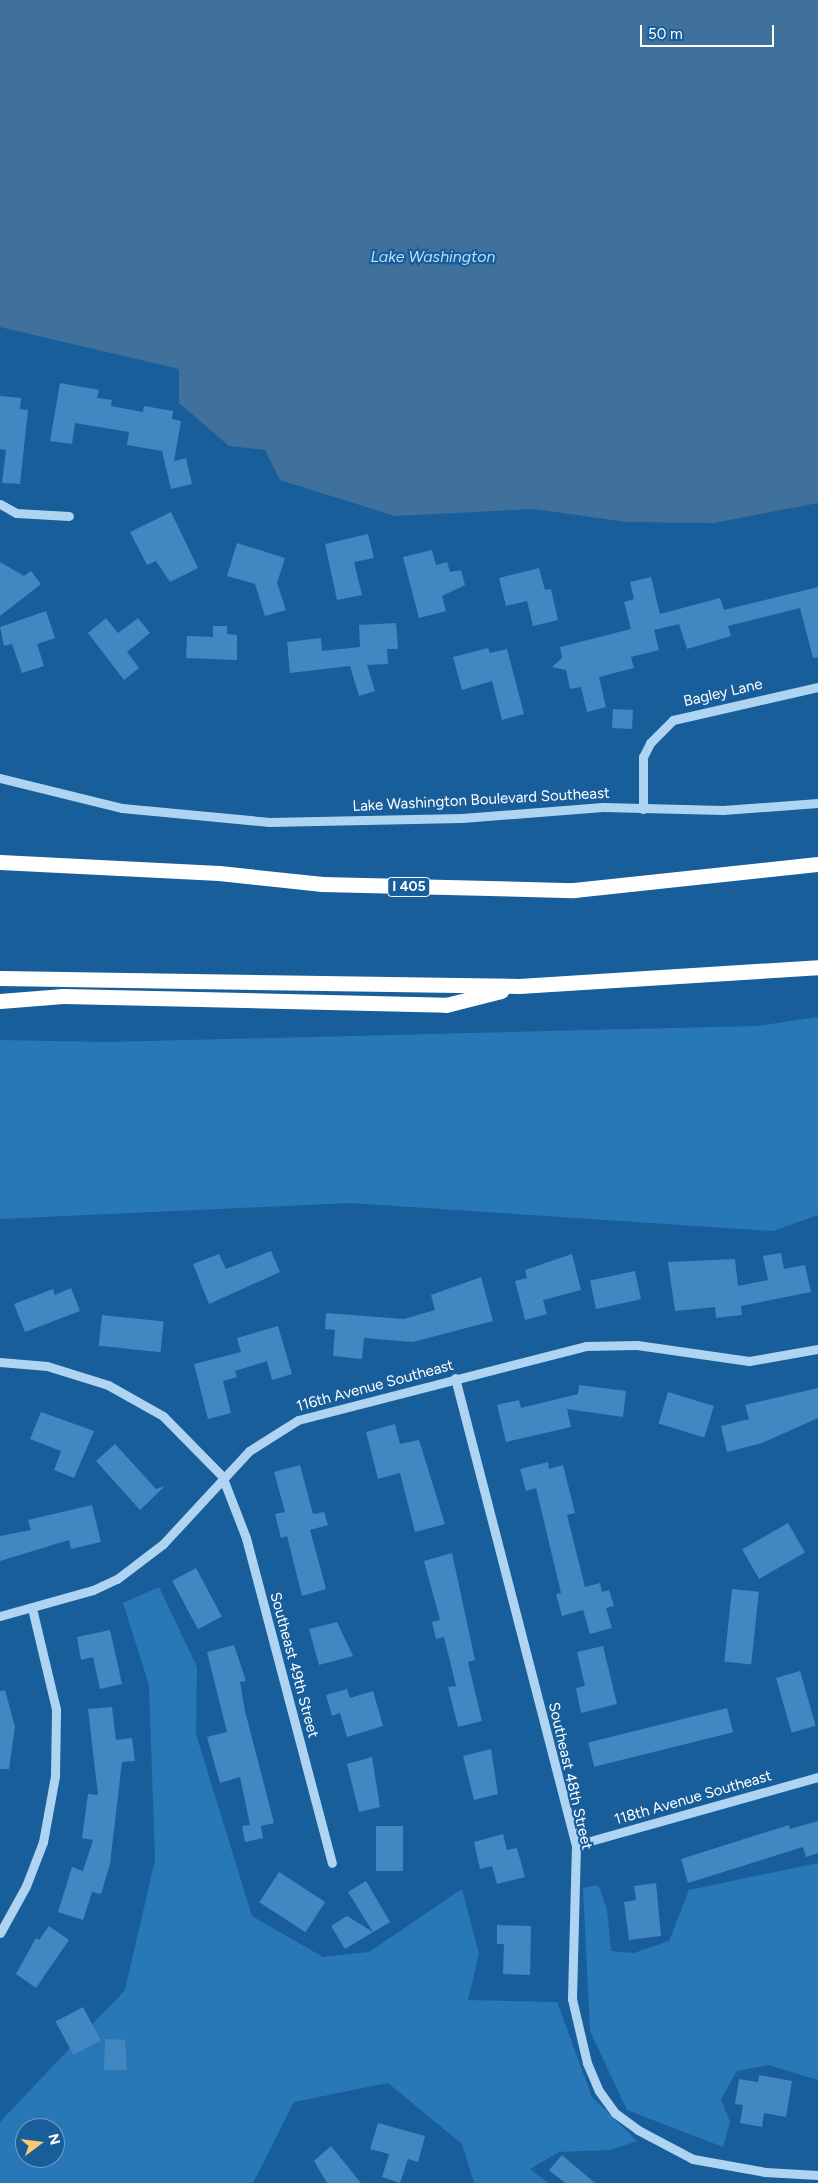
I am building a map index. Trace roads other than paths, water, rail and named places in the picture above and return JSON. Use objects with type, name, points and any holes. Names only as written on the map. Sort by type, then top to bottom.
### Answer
[{"type":"highway","name":"I 405","points":[[0,862],[219,873],[322,884],[574,890],[818,864]]},
{"type":"highway","points":[[0,978],[519,986],[818,967]]},
{"type":"highway","points":[[0,1001],[63,996],[446,1005],[519,986]]},
{"type":"street","points":[[0,504],[16,513],[69,516]]},
{"type":"street","name":"Bagley Lane","points":[[642,809],[643,757],[650,743],[673,720],[818,687]]},
{"type":"street","name":"Lake Washington Boulevard Southeast","points":[[0,778],[122,808],[212,819],[374,820],[603,807],[723,810],[818,803]]},
{"type":"street","name":"116th Avenue Southeast","points":[[0,1616],[93,1590],[131,1569],[164,1544],[222,1476],[265,1438],[298,1420],[455,1378],[606,1344],[749,1361],[818,1349]]},
{"type":"street","points":[[0,1362],[47,1366],[108,1385],[175,1426],[222,1476]]},
{"type":"street","name":"Southeast 48th Street","points":[[455,1378],[576,1845],[572,1999],[587,2063],[604,2098],[638,2130],[693,2159],[765,2172],[818,2175]]},
{"type":"street","name":"Southeast 49th Street","points":[[222,1476],[246,1538],[332,1863]]},
{"type":"street","points":[[0,1933],[26,1886],[43,1842],[55,1776],[56,1709],[32,1608]]},
{"type":"street","name":"118th Avenue Southeast","points":[[576,1845],[818,1777]]},
{"type":"water","name":"Lake Washington","points":[[0,0],[818,0],[818,503],[713,523],[627,522],[534,509],[395,516],[280,480],[265,450],[229,446],[179,403],[179,369],[0,327]]}]
